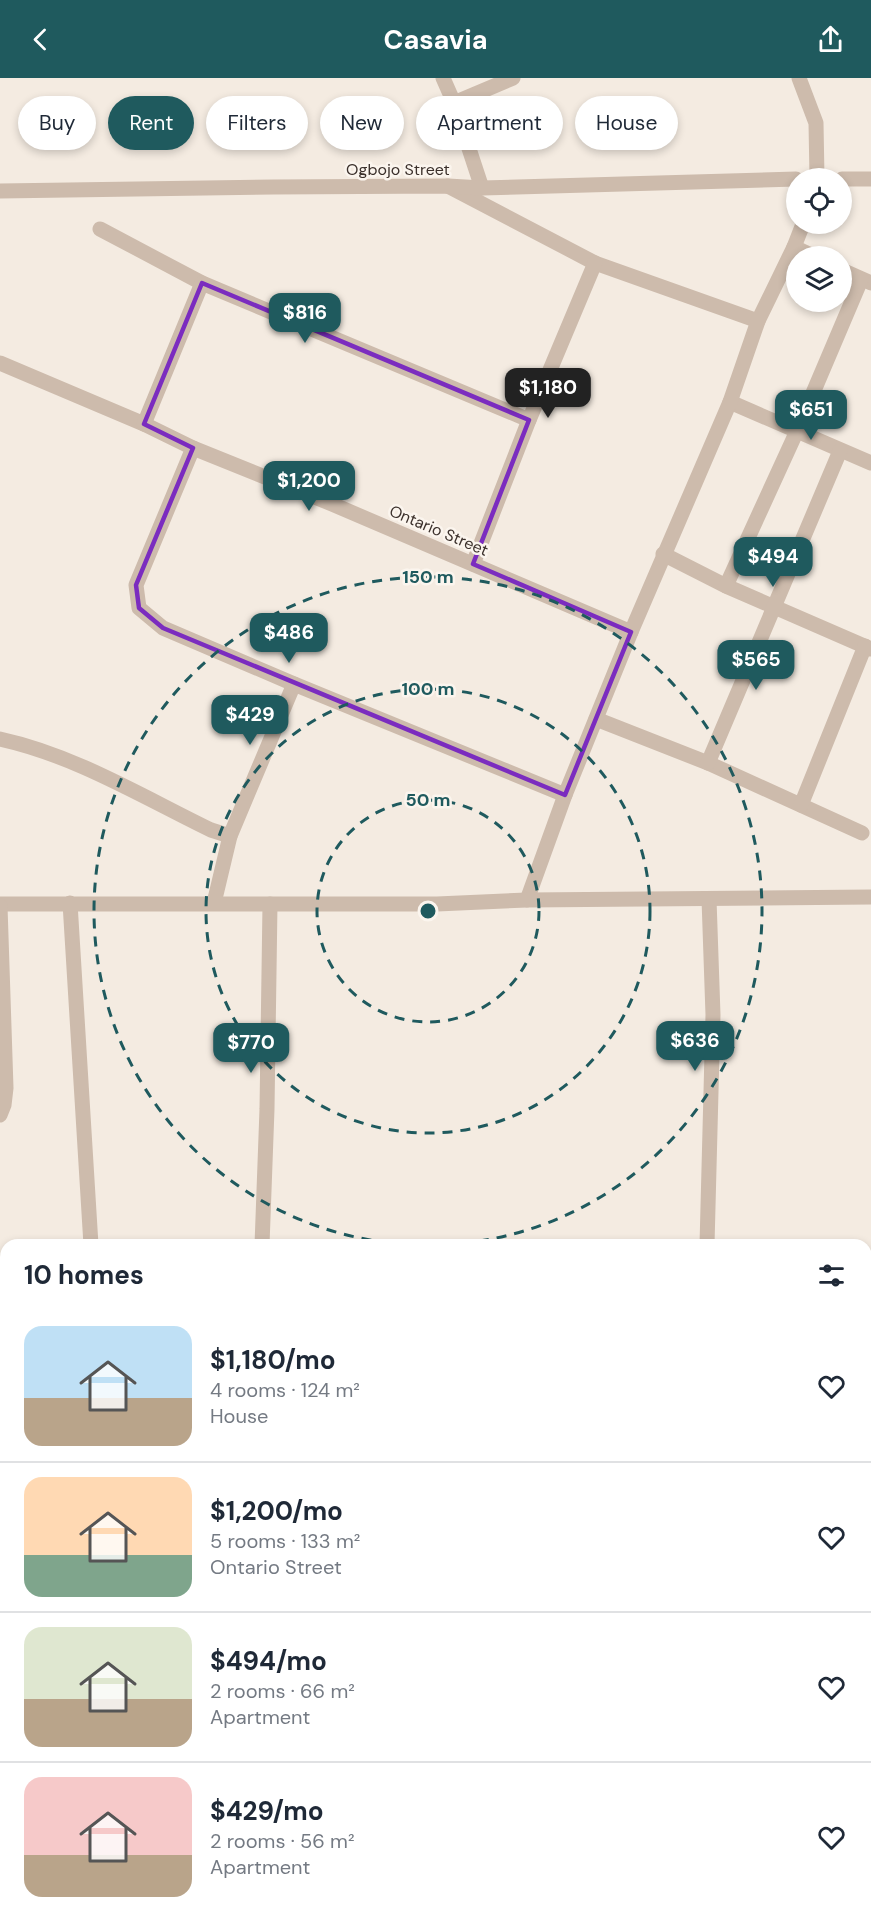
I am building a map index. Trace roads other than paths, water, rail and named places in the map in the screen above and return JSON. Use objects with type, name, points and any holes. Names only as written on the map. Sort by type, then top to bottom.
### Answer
[{"type":"street","points":[[443,78],[451,96]]},
{"type":"street","points":[[471,96],[513,78]]},
{"type":"street","points":[[798,78],[816,123],[817,168]]},
{"type":"street","points":[[469,150],[482,188]]},
{"type":"street","name":"Ogbojo Street","points":[[0,191],[448,186],[482,188],[786,179]]},
{"type":"street","points":[[852,179],[871,179]]},
{"type":"street","points":[[448,186],[595,263],[758,321]]},
{"type":"street","points":[[100,229],[202,283],[529,420]]},
{"type":"street","points":[[473,564],[529,420],[595,263]]},
{"type":"street","points":[[527,900],[565,795],[631,632],[730,402],[758,321],[786,264]]},
{"type":"street","points":[[726,586],[866,281],[852,275]]},
{"type":"street","points":[[144,424],[202,283]]},
{"type":"street","name":"Ontario Street","points":[[0,363],[144,424],[193,448],[332,504],[631,632]]},
{"type":"street","points":[[730,402],[796,433],[871,463]]},
{"type":"street","points":[[193,448],[136,585],[139,608],[163,628],[565,795]]},
{"type":"street","points":[[708,763],[840,451]]},
{"type":"street","points":[[663,554],[726,586],[868,648],[801,805]]},
{"type":"street","points":[[214,903],[230,836],[294,684]]},
{"type":"street","points":[[596,719],[708,763],[862,833]]},
{"type":"street","points":[[0,739],[60,756],[211,830],[230,836]]},
{"type":"street","points":[[0,1115],[6,1088],[0,970],[0,905],[70,903],[437,904],[527,900],[871,897]]},
{"type":"street","points":[[707,1239],[713,1015],[709,899]]},
{"type":"street","points":[[70,903],[91,1239]]},
{"type":"street","points":[[262,1239],[270,903]]}]
